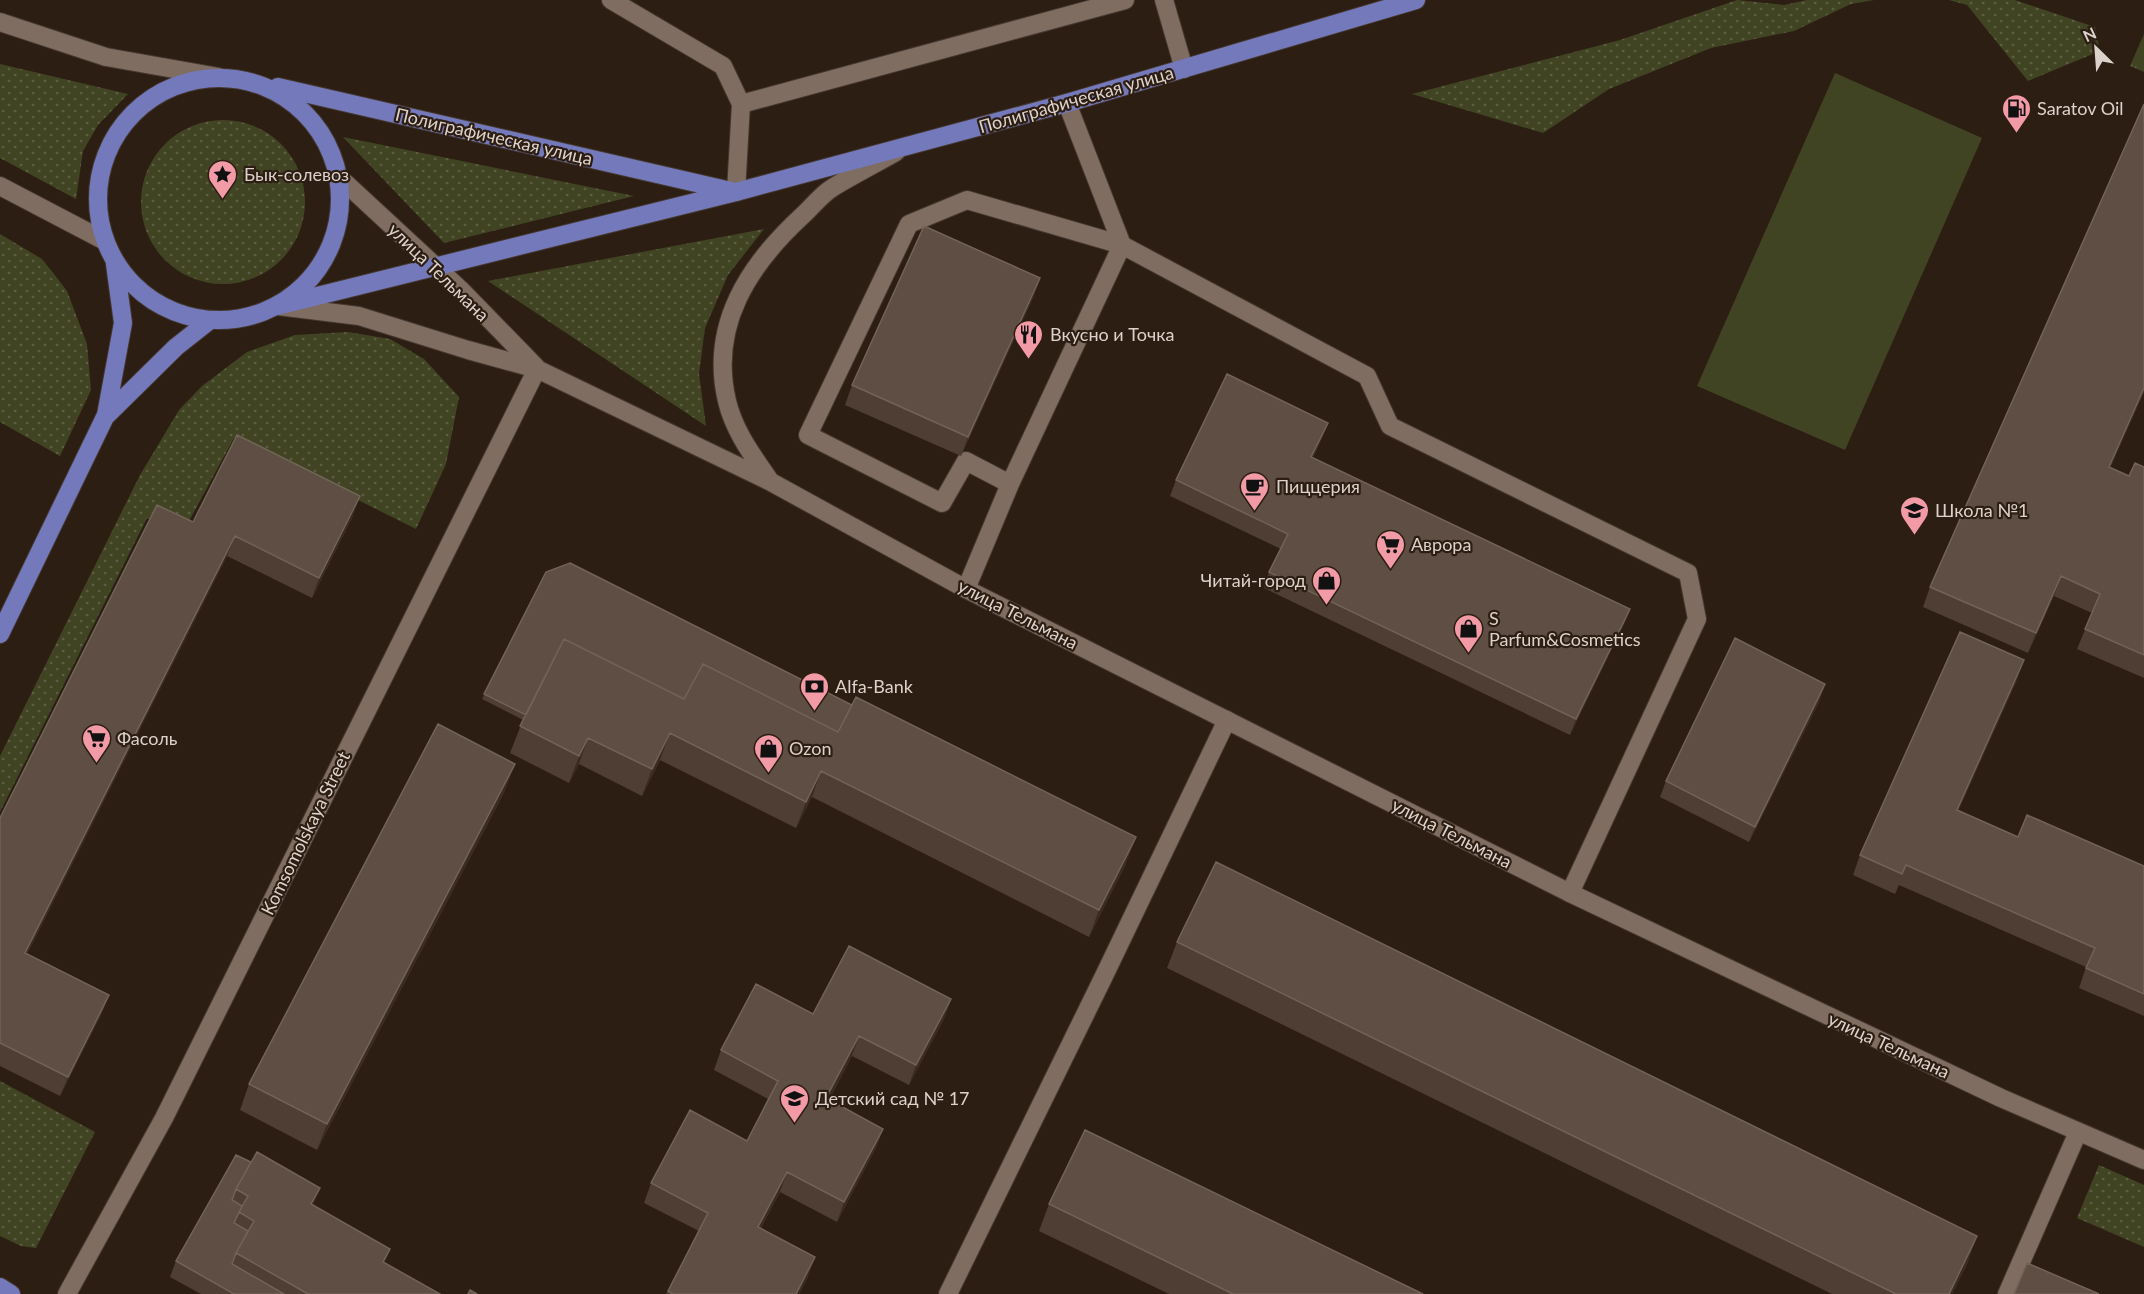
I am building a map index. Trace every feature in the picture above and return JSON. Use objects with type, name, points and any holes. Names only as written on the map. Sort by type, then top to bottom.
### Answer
[{"type":"main road","name":"Полиграфическая улица","points":[[277,306],[736,192],[1067,103],[1416,0]]},
{"type":"main road","name":"улица Тельмана","points":[[219,77],[251,81],[278,92],[299,106],[325,138],[339,177],[340,218],[330,250],[319,269],[310,280],[277,306],[237,320],[209,321],[181,315],[159,306],[136,289],[115,264],[103,240],[97,193],[102,162],[118,129],[148,100],[184,82],[219,77]]},
{"type":"main road","name":"Полиграфическая улица","points":[[251,81],[736,192]]},
{"type":"main road","points":[[0,634],[106,415],[123,322],[115,264]]},
{"type":"main road","points":[[106,415],[162,360],[209,321]]},
{"type":"main road","points":[[0,1287],[11,1294]]},
{"type":"street","points":[[611,0],[723,66],[741,104],[736,192]]},
{"type":"street","points":[[741,104],[1125,0]]},
{"type":"street","points":[[1164,0],[1184,69]]},
{"type":"street","name":"улица Тельмана","points":[[0,22],[106,57],[219,77]]},
{"type":"street","points":[[966,589],[1010,484],[1122,244],[1067,103]]},
{"type":"street","name":"улица Тельмана","points":[[771,482],[740,436],[727,400],[722,351],[734,303],[758,264],[784,232],[830,189],[912,144]]},
{"type":"street","name":"улица Тельмана","points":[[339,177],[436,267],[537,369]]},
{"type":"street","points":[[0,186],[103,240]]},
{"type":"street","points":[[1010,484],[966,460],[942,503],[808,435],[909,224],[967,200],[1122,244],[1367,376],[1390,426],[1688,573],[1697,619],[1570,893]]},
{"type":"street","name":"улица Тельмана","points":[[277,306],[359,316],[537,369],[771,482],[966,589],[1570,893],[2001,1098],[2144,1160]]},
{"type":"street","name":"Komsomolskaya Street","points":[[67,1294],[164,1118],[537,369]]},
{"type":"street","points":[[948,1294],[1227,720]]},
{"type":"street","points":[[2007,1294],[2078,1132]]},
{"type":"green space","points":[[1737,0],[1784,5],[1807,0],[1874,0],[1851,4],[1794,31],[1711,48],[1609,89],[1543,133],[1412,94],[1620,40]]},
{"type":"green space","points":[[1949,0],[2015,0],[2095,27],[2100,51],[2028,81],[1967,5]]},
{"type":"green space","points":[[2144,34],[2144,72],[2130,66]]},
{"type":"green space","points":[[0,64],[128,94],[98,125],[83,151],[76,199],[0,158]]},
{"type":"green space","points":[[1835,73],[1982,138],[1845,450],[1697,386]]},
{"type":"green space","points":[[223,120],[254,126],[281,144],[299,171],[305,202],[299,233],[281,260],[254,278],[223,284],[192,278],[165,260],[147,233],[141,202],[147,171],[165,144],[192,126]]},
{"type":"green space","points":[[343,137],[634,196],[444,243]]},
{"type":"green space","points":[[764,229],[728,275],[705,328],[699,374],[706,426],[488,281]]},
{"type":"green space","points":[[0,234],[42,259],[54,274],[67,291],[87,344],[91,390],[60,456],[0,422]]},
{"type":"green space","points":[[348,332],[390,339],[424,359],[459,397],[446,464],[416,529],[234,438],[182,534],[147,518],[0,812],[0,756],[140,475],[179,410],[202,386],[247,352],[295,335]]},
{"type":"green space","points":[[0,1081],[95,1132],[36,1248],[21,1246],[0,1236]]},
{"type":"green space","points":[[2099,1165],[2144,1185],[2144,1247],[2077,1218]]},
{"type":"building","points":[[2144,104],[2144,388],[2109,467],[2129,476],[2135,463],[2144,467],[2144,655],[2085,629],[2100,594],[2061,576],[2036,633],[1930,587]]},
{"type":"building","points":[[924,226],[1040,278],[968,437],[852,385]]},
{"type":"building","name":"Аврора","points":[[1227,374],[1328,423],[1311,457],[1630,609],[1576,719],[1269,572],[1288,534],[1176,480]]},
{"type":"building","points":[[237,435],[360,496],[319,578],[235,536],[25,953],[109,995],[68,1077],[0,1043],[0,818],[157,505],[193,522]]},
{"type":"building","points":[[570,563],[852,705],[838,732],[703,664],[684,699],[564,639],[526,715],[484,694],[546,572]]},
{"type":"building","points":[[1960,632],[2024,660],[1957,810],[2018,837],[2027,815],[2144,866],[2144,994],[2086,968],[2095,948],[1906,865],[1902,874],[1860,855]]},
{"type":"building","points":[[1735,638],[1825,684],[1755,827],[1666,781]]},
{"type":"building","points":[[564,639],[684,699],[703,664],[838,732],[856,697],[1136,837],[1099,910],[821,771],[806,802],[670,733],[652,769],[588,738],[579,756],[520,726]]},
{"type":"building","points":[[438,724],[515,764],[327,1124],[249,1084]]},
{"type":"building","points":[[1216,862],[1977,1236],[1949,1294],[1896,1294],[1177,942]]},
{"type":"building","name":"Детский сад № 17","points":[[849,946],[951,999],[916,1065],[859,1036],[826,1098],[883,1129],[844,1202],[787,1172],[758,1227],[815,1257],[796,1294],[673,1294],[668,1291],[708,1213],[651,1183],[690,1110],[747,1141],[778,1081],[721,1050],[756,984],[813,1014]]},
{"type":"building","points":[[1085,1130],[1423,1294],[1233,1294],[1049,1204]]},
{"type":"building","points":[[257,1152],[320,1188],[311,1204],[390,1249],[383,1262],[440,1294],[308,1294],[236,1253],[254,1221],[239,1212],[248,1196],[236,1189]]},
{"type":"building","points":[[236,1155],[251,1162],[232,1200],[242,1206],[234,1223],[248,1231],[232,1264],[284,1294],[234,1294],[176,1261]]},
{"type":"building","points":[[2027,1263],[2099,1294],[2014,1294]]},
{"type":"place","name":"Saratov Oil","points":[[2016,134]]},
{"type":"place","name":"Бык-солевоз","points":[[223,200]]},
{"type":"place","name":"Вкусно и Точка","points":[[1029,360]]},
{"type":"place","name":"Пиццерия","points":[[1255,512]]},
{"type":"place","name":"Школа №1","points":[[1914,536]]},
{"type":"place","name":"Аврора","points":[[1390,570]]},
{"type":"place","name":"Читай-город","points":[[1327,606]]},
{"type":"place","name":"S Parfum&Cosmetics","points":[[1468,654]]},
{"type":"place","name":"Alfa-Bank","points":[[814,712]]},
{"type":"place","name":"Фасоль","points":[[96,764]]},
{"type":"place","name":"Ozon","points":[[768,774]]},
{"type":"place","name":"Детский сад № 17","points":[[794,1124]]}]
